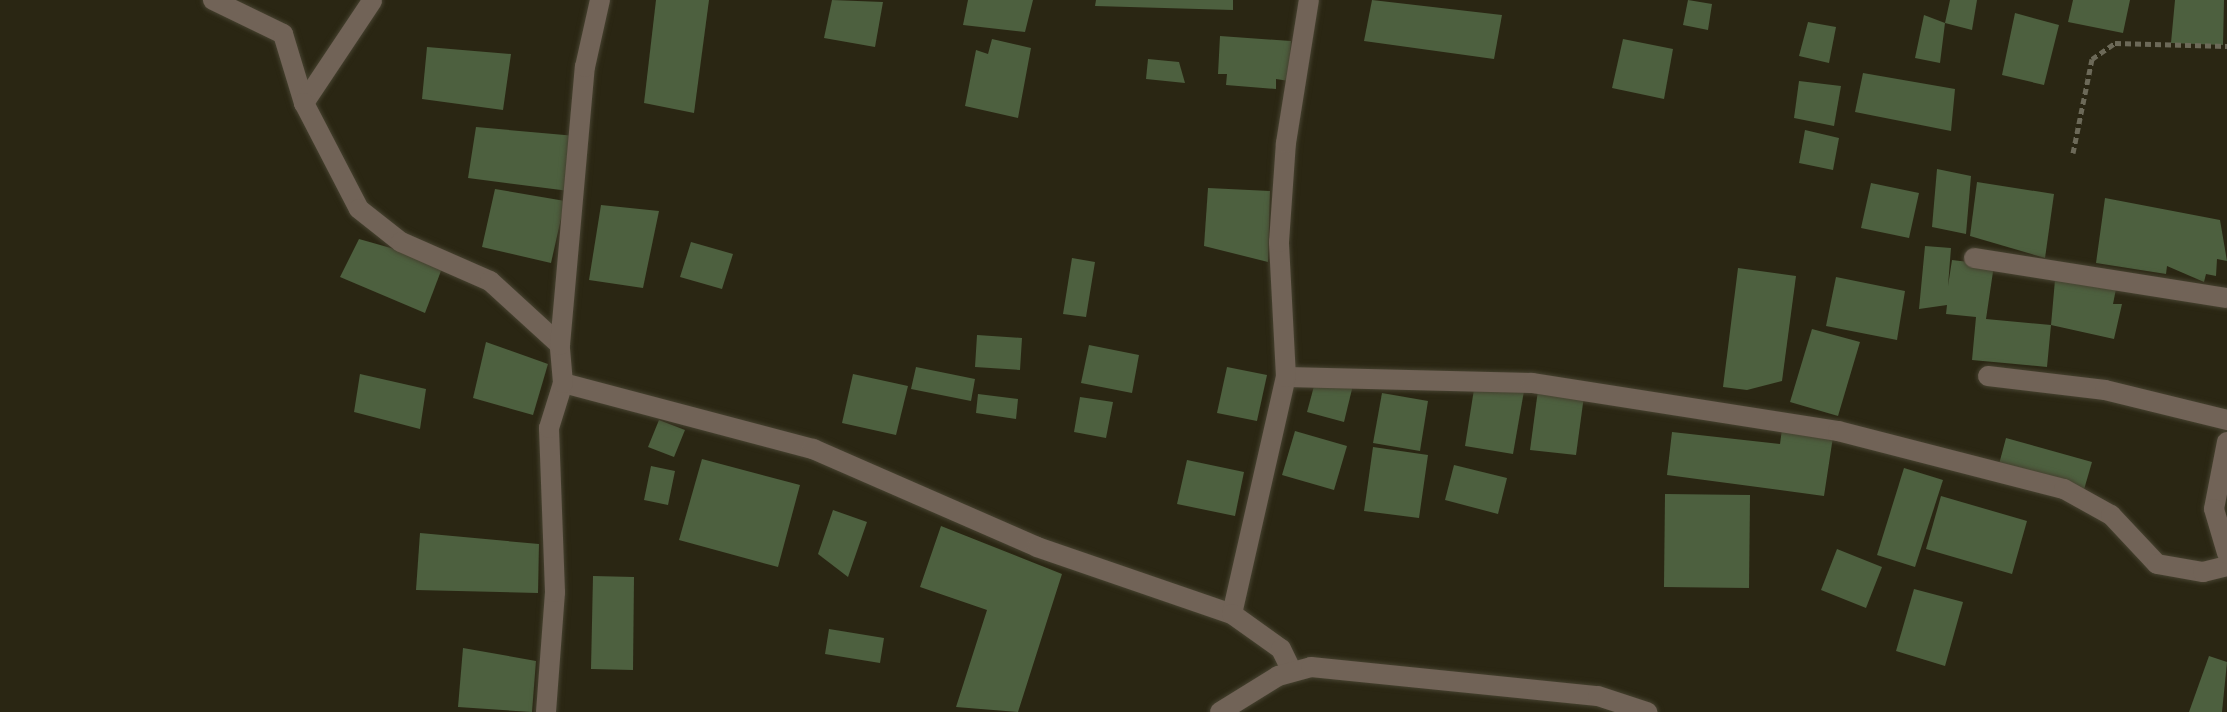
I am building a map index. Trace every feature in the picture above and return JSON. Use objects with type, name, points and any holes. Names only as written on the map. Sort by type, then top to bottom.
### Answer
[{"type":"street","points":[[213,0],[283,34],[304,103],[359,209],[401,242],[490,281],[560,345]]},
{"type":"street","points":[[546,712],[555,577],[549,428],[563,383],[560,345],[585,67],[600,0]]},
{"type":"street","points":[[1232,614],[1286,377],[1279,242],[1286,143],[1309,0]]},
{"type":"street","points":[[304,103],[372,1]]},
{"type":"street","points":[[1974,258],[2227,298]]},
{"type":"street","points":[[1988,376],[2105,390],[2227,420]]},
{"type":"street","points":[[1286,377],[1532,383],[1838,431],[2064,489],[2111,515],[2157,564],[2203,572],[2227,566]]},
{"type":"street","points":[[563,383],[813,449],[1037,547],[1232,614],[1281,649],[1292,672]]},
{"type":"street","points":[[2227,442],[2214,509],[2227,553]]},
{"type":"street","points":[[1220,712],[1292,672],[1311,667],[1598,696],[1647,712]]},
{"type":"path","points":[[2073,153],[2092,59],[2115,43],[2227,46]]},
{"type":"building","points":[[656,0],[709,0],[694,113],[644,103]]},
{"type":"building","points":[[832,0],[883,2],[875,47],[824,38]]},
{"type":"building","points":[[968,0],[1033,0],[1025,32],[963,25]]},
{"type":"building","points":[[1096,0],[1233,0],[1233,10],[1095,6]]},
{"type":"building","points":[[1372,0],[1502,15],[1494,59],[1364,41]]},
{"type":"building","points":[[1688,0],[1712,4],[1708,30],[1683,25]]},
{"type":"building","points":[[1950,0],[1977,0],[1972,30],[1945,23]]},
{"type":"building","points":[[2073,0],[2130,0],[2123,33],[2068,22]]},
{"type":"building","points":[[2175,0],[2224,0],[2223,45],[2171,43]]},
{"type":"building","points":[[2015,13],[2059,25],[2044,85],[2002,75]]},
{"type":"building","points":[[1924,15],[1945,23],[1940,63],[1915,58]]},
{"type":"building","points":[[1808,22],[1836,27],[1829,63],[1799,56]]},
{"type":"building","points":[[1220,36],[1291,41],[1289,81],[1276,79],[1276,89],[1226,85],[1227,74],[1218,74]]},
{"type":"building","points":[[992,39],[1031,48],[1018,118],[965,106],[976,50],[988,54]]},
{"type":"building","points":[[1623,39],[1673,49],[1664,99],[1612,88]]},
{"type":"building","points":[[427,47],[511,54],[503,110],[422,99]]},
{"type":"building","points":[[1148,59],[1179,62],[1185,83],[1146,79]]},
{"type":"building","points":[[1863,73],[1955,89],[1951,131],[1855,112]]},
{"type":"building","points":[[1799,81],[1841,86],[1834,126],[1794,118]]},
{"type":"building","points":[[476,127],[576,136],[569,191],[468,178]]},
{"type":"building","points":[[1805,130],[1839,138],[1833,170],[1799,163]]},
{"type":"building","points":[[1937,169],[1971,176],[1966,234],[1932,227]]},
{"type":"building","points":[[1977,182],[2054,194],[2045,258],[1970,236]]},
{"type":"building","points":[[1871,183],[1919,193],[1909,238],[1861,228]]},
{"type":"building","points":[[1208,188],[1270,191],[1268,262],[1204,246]]},
{"type":"building","points":[[495,189],[565,201],[551,263],[482,247]]},
{"type":"building","points":[[2105,198],[2220,220],[2227,261],[2217,259],[2216,276],[2206,274],[2204,282],[2167,266],[2166,274],[2096,263]]},
{"type":"building","points":[[601,205],[659,211],[643,288],[589,280]]},
{"type":"building","points":[[359,239],[444,263],[425,313],[340,277]]},
{"type":"building","points":[[691,242],[733,254],[722,289],[680,277]]},
{"type":"building","points":[[1925,246],[1951,248],[1948,286],[1952,260],[1994,265],[1986,319],[2051,325],[2047,367],[1972,360],[1976,317],[1946,314],[1947,305],[1919,309]]},
{"type":"building","points":[[1072,258],[1095,262],[1086,317],[1063,314]]},
{"type":"building","points":[[1738,268],[1796,276],[1782,381],[1747,390],[1723,387]]},
{"type":"building","points":[[1836,277],[1905,291],[1897,340],[1826,326]]},
{"type":"building","points":[[2055,280],[2116,289],[2113,304],[2122,304],[2114,339],[2051,325]]},
{"type":"building","points":[[1812,329],[1860,342],[1838,416],[1790,402]]},
{"type":"building","points":[[977,335],[1022,338],[1020,370],[975,367]]},
{"type":"building","points":[[486,342],[548,364],[533,415],[473,398]]},
{"type":"building","points":[[1089,345],[1139,355],[1132,393],[1081,383]]},
{"type":"building","points":[[916,367],[975,379],[971,401],[911,389]]},
{"type":"building","points":[[1227,367],[1267,375],[1257,421],[1217,413]]},
{"type":"building","points":[[360,374],[426,389],[420,429],[354,412]]},
{"type":"building","points":[[853,374],[908,386],[896,435],[842,423]]},
{"type":"building","points":[[1317,375],[1353,385],[1344,422],[1307,412]]},
{"type":"building","points":[[1475,383],[1524,391],[1513,454],[1465,446]]},
{"type":"building","points":[[1538,390],[1584,396],[1576,455],[1530,450]]},
{"type":"building","points":[[1382,393],[1428,401],[1420,451],[1373,443]]},
{"type":"building","points":[[978,394],[1018,399],[1016,419],[976,413]]},
{"type":"building","points":[[1080,397],[1113,402],[1106,438],[1074,432]]},
{"type":"building","points":[[659,420],[685,430],[674,457],[648,447]]},
{"type":"building","points":[[1782,429],[1833,437],[1824,496],[1667,475],[1672,432],[1780,444]]},
{"type":"building","points":[[1295,431],[1347,446],[1334,490],[1282,475]]},
{"type":"building","points":[[2006,438],[2092,462],[2083,493],[1998,468]]},
{"type":"building","points":[[1373,447],[1428,455],[1419,518],[1364,511]]},
{"type":"building","points":[[702,459],[800,485],[778,567],[679,540]]},
{"type":"building","points":[[1187,460],[1244,472],[1235,516],[1177,504]]},
{"type":"building","points":[[1454,465],[1507,478],[1498,514],[1445,500]]},
{"type":"building","points":[[651,466],[675,471],[668,505],[644,500]]},
{"type":"building","points":[[1904,468],[1943,480],[1915,567],[1877,555]]},
{"type":"building","points":[[1665,494],[1750,495],[1749,588],[1664,587]]},
{"type":"building","points":[[1941,496],[2027,521],[2012,574],[1926,549]]},
{"type":"building","points":[[833,510],[867,522],[848,577],[818,554]]},
{"type":"building","points":[[941,526],[1062,574],[1018,712],[956,707],[987,610],[920,587]]},
{"type":"building","points":[[420,533],[539,544],[538,593],[416,590]]},
{"type":"building","points":[[1837,549],[1882,567],[1866,608],[1821,590]]},
{"type":"building","points":[[593,576],[634,577],[633,670],[591,669]]},
{"type":"building","points":[[1914,589],[1963,602],[1945,666],[1896,651]]},
{"type":"building","points":[[829,629],[884,638],[880,663],[825,654]]},
{"type":"building","points":[[463,648],[536,661],[532,712],[458,707]]},
{"type":"building","points":[[2209,656],[2227,662],[2222,712],[2189,712]]}]
